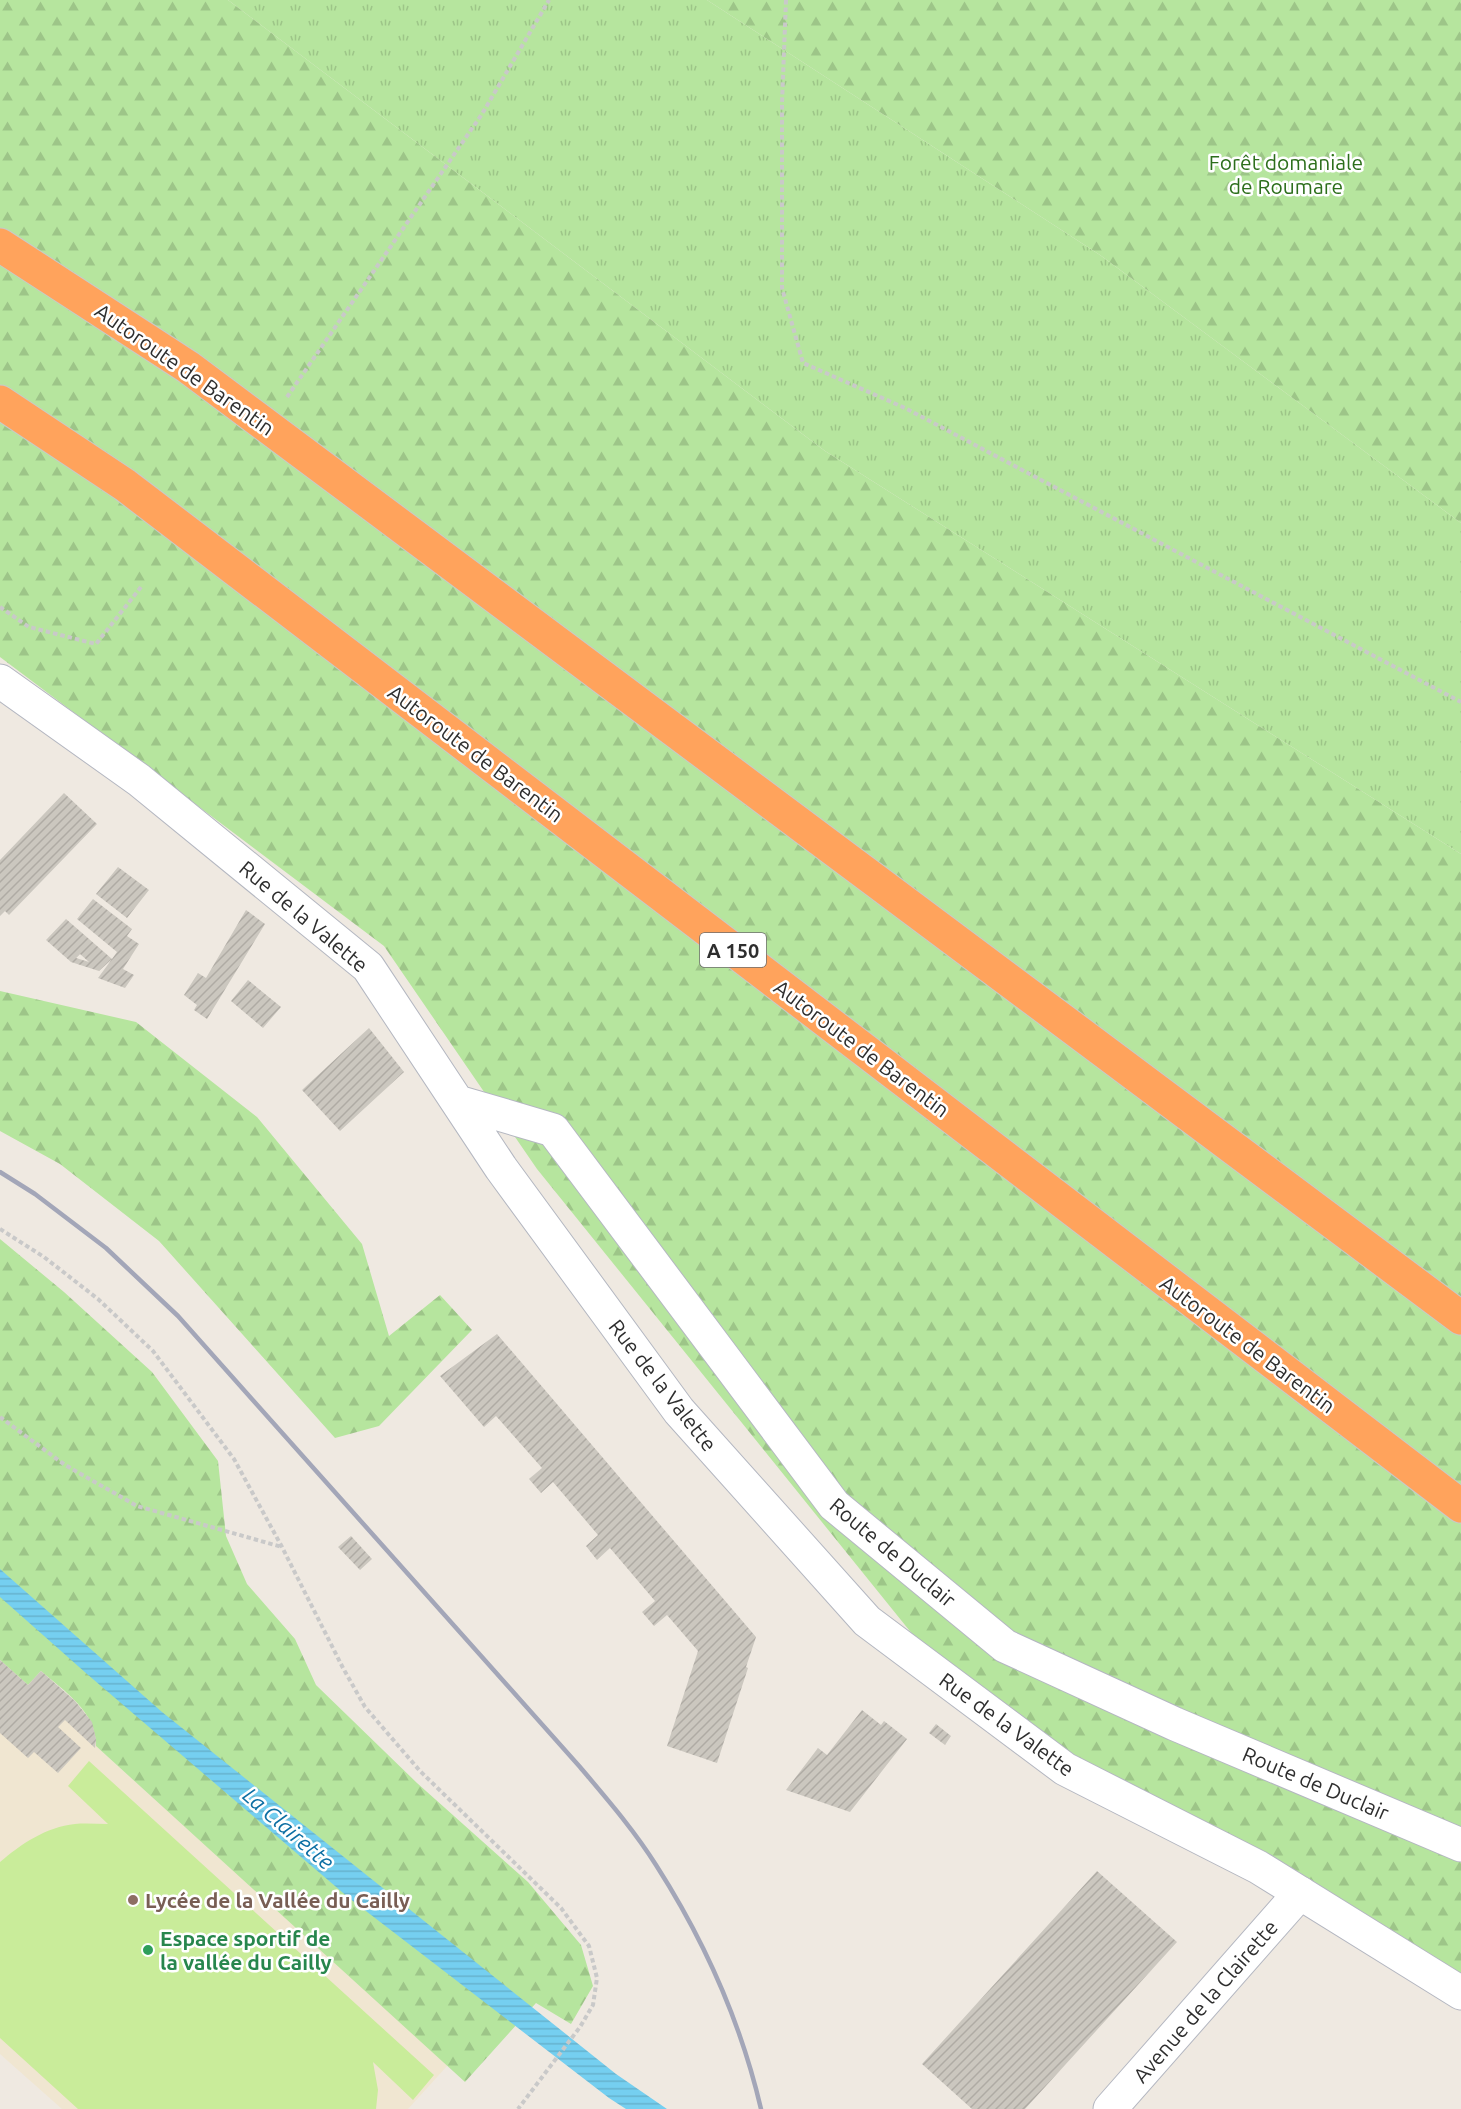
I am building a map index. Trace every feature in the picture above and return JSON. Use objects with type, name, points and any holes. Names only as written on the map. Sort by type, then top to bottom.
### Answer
[{"type":"highway","name":"Autoroute de Barentin","points":[[0,245],[188,367],[1461,1318]]},
{"type":"highway","name":"Autoroute de Barentin","points":[[0,402],[125,485],[1461,1506]]},
{"type":"street","name":"Rue de la Valette","points":[[0,681],[139,780],[368,967],[501,1168],[679,1411],[867,1621],[1065,1769],[1258,1867],[1461,1993]]},
{"type":"street","name":"Route de Duclair","points":[[458,1102],[553,1130],[834,1505],[1005,1646],[1175,1724],[1461,1845]]},
{"type":"street","name":"Avenue de la Clairette","points":[[1110,2109],[1300,1893]]},
{"type":"path","points":[[287,397],[482,114],[549,0]]},
{"type":"path","points":[[786,0],[782,104],[782,288],[803,363],[905,408],[1461,702]]},
{"type":"path","points":[[0,607],[28,627],[96,644],[141,587]]},
{"type":"path","points":[[0,1229],[44,1257],[98,1299],[153,1351],[234,1459],[365,1707],[420,1771],[561,1908],[589,1946],[597,1978],[592,2005],[518,2109]]},
{"type":"path","points":[[0,1417],[65,1465],[137,1506],[282,1547]]},
{"type":"shaded area","name":"Espace sportif de la vallée du Cailly","points":[[0,1660],[28,1685],[41,1671],[75,1701],[92,1722],[96,1746],[448,2065],[408,2109],[62,2109],[0,2054]]},
{"type":"green space","points":[[0,0],[228,0],[825,451],[1461,854],[1461,1990],[955,1687],[537,1169],[384,946],[0,657]]},
{"type":"green space","points":[[228,0],[707,0],[1100,255],[1461,523],[1461,854],[825,451]]},
{"type":"green space","name":"Forêt domaniale de Roumare","points":[[707,0],[1461,0],[1461,523],[1100,255]]},
{"type":"green space","points":[[0,991],[136,1022],[257,1117],[362,1244],[389,1336],[440,1295],[472,1330],[379,1426],[335,1438],[159,1241],[60,1164],[0,1131]]},
{"type":"green space","points":[[0,1239],[64,1292],[152,1372],[218,1461],[226,1536],[247,1584],[295,1639],[316,1685],[417,1783],[528,1882],[581,1945],[593,1986],[571,2024],[536,2003],[465,2082],[96,1746],[91,1723],[78,1703],[41,1671],[28,1685],[0,1660]]},
{"type":"green space","name":"Espace sportif de la vallée du Cailly","points":[[89,1761],[434,2075],[413,2100],[373,2062],[378,2090],[376,2109],[78,2109],[0,2038],[0,1862],[25,1843],[54,1829],[75,1824],[108,1824],[68,1786]]},
{"type":"water","name":"La Clairette","points":[[0,1569],[162,1712],[616,2074],[667,2109],[626,2109],[609,2098],[349,1898],[0,1597]]},
{"type":"building","points":[[64,793],[97,824],[9,915],[5,911],[0,916],[0,860]]},
{"type":"building","points":[[118,867],[149,890],[127,918],[96,894]]},
{"type":"building","points":[[93,899],[132,929],[127,936],[139,944],[123,969],[134,975],[125,988],[98,978],[117,952],[77,919]]},
{"type":"building","points":[[246,910],[265,924],[207,1019],[194,1010],[197,1005],[184,995],[198,973],[206,978]]},
{"type":"building","points":[[66,919],[112,959],[99,971],[71,962],[46,940]],"holes":[[[80,954],[89,962],[76,958]]]},
{"type":"building","points":[[248,980],[281,1007],[263,1028],[231,1001]]},
{"type":"building","points":[[369,1028],[404,1072],[340,1131],[302,1090]]},
{"type":"building","points":[[497,1334],[756,1637],[717,1763],[667,1746],[698,1651],[667,1615],[654,1626],[642,1612],[655,1601],[610,1548],[597,1560],[586,1546],[598,1535],[553,1482],[541,1493],[529,1479],[542,1468],[496,1416],[484,1427],[440,1376]]},
{"type":"building","points":[[351,1536],[372,1559],[360,1570],[338,1547]]},
{"type":"building","points":[[0,1660],[28,1685],[41,1671],[75,1701],[92,1722],[96,1739],[95,1748],[65,1720],[58,1727],[81,1748],[58,1773],[34,1752],[28,1758],[0,1733]]},
{"type":"building","points":[[862,1710],[881,1725],[884,1721],[907,1739],[850,1812],[786,1790],[818,1748],[827,1755]]},
{"type":"building","points":[[936,1724],[951,1736],[945,1745],[929,1733]]},
{"type":"building","points":[[1097,1871],[1177,1942],[1025,2109],[972,2109],[922,2064]]},
{"type":"railway","points":[[0,1172],[35,1194],[106,1248],[178,1316],[610,1803],[639,1839],[656,1865],[705,1952],[732,2014],[761,2109]]},
{"type":"place","name":"Lycée de la Vallée du Cailly","points":[[133,1900]]},
{"type":"place","name":"Espace sportif de la vallée du Cailly","points":[[148,1950]]}]
